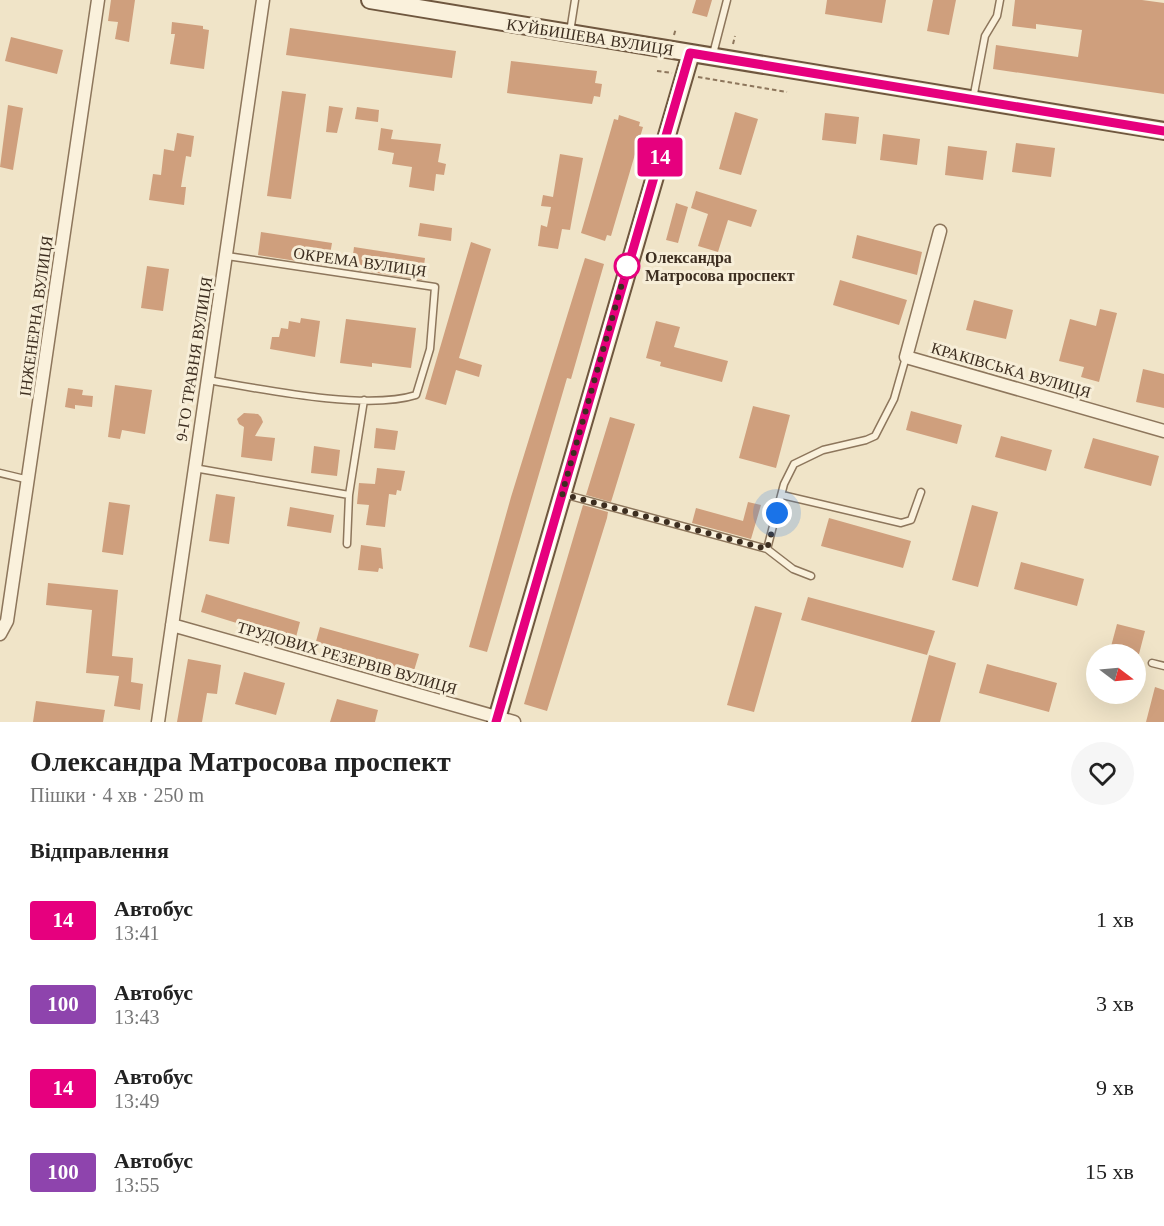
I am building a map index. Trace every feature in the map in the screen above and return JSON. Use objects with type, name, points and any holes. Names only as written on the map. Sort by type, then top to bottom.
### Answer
[{"type":"main road","name":"КУЙБИШЕВА ВУЛИЦЯ","points":[[370,0],[1164,131]]},
{"type":"main road","points":[[502,720],[562,494],[690,53]]},
{"type":"street","name":"ІНЖЕНЕРНА ВУЛИЦЯ","points":[[0,634],[7,621],[30,480],[98,0]]},
{"type":"street","name":"9-ГО ТРАВНЯ ВУЛИЦЯ","points":[[158,722],[263,0]]},
{"type":"street","name":"КРАКІВСЬКА ВУЛИЦЯ","points":[[940,231],[906,357],[1164,431]]},
{"type":"street","name":"ТРУДОВИХ РЕЗЕРВІВ ВУЛИЦЯ","points":[[172,625],[502,720]]},
{"type":"lane","points":[[570,33],[575,0]]},
{"type":"lane","points":[[712,57],[727,0]]},
{"type":"lane","points":[[973,100],[985,36],[997,16],[1000,0]]},
{"type":"lane","name":"ОКРЕМА ВУЛИЦЯ","points":[[207,379],[286,393],[364,400],[400,400],[416,395],[430,350],[435,287],[227,256]]},
{"type":"lane","points":[[767,549],[789,474],[802,458],[875,435],[894,399],[906,357]]},
{"type":"lane","points":[[347,544],[349,495],[364,400]]},
{"type":"lane","points":[[194,468],[349,495]]},
{"type":"lane","points":[[0,473],[30,480]]},
{"type":"lane","points":[[782,495],[901,523],[911,520],[921,492]]},
{"type":"lane","points":[[562,494],[767,549],[793,569],[811,576]]},
{"type":"lane","points":[[1152,663],[1164,666]]},
{"type":"path","points":[[657,71],[787,92]]},
{"type":"building","points":[[111,0],[135,0],[129,42],[115,39],[118,22],[108,21]]},
{"type":"building","points":[[696,0],[712,0],[707,17],[692,13]]},
{"type":"building","points":[[827,0],[886,0],[882,23],[825,14]]},
{"type":"building","points":[[933,0],[956,0],[949,35],[927,31]]},
{"type":"building","points":[[1015,0],[1142,0],[1164,3],[1164,94],[993,69],[996,45],[1078,57],[1082,30],[1036,24],[1036,29],[1012,26]]},
{"type":"building","points":[[172,22],[203,26],[203,29],[209,30],[204,69],[170,64],[175,34],[171,34]]},
{"type":"building","points":[[290,28],[456,51],[452,78],[286,55]]},
{"type":"building","points":[[11,37],[63,50],[57,74],[5,61]]},
{"type":"building","points":[[511,61],[597,71],[595,83],[602,84],[600,97],[594,96],[592,104],[507,93]]},
{"type":"building","points":[[282,91],[306,94],[291,199],[267,196]]},
{"type":"building","points":[[8,105],[23,108],[13,170],[0,167]]},
{"type":"building","points":[[329,106],[343,108],[337,133],[326,132]]},
{"type":"building","points":[[357,107],[379,110],[378,122],[355,119]]},
{"type":"building","points":[[735,112],[758,119],[741,175],[719,169]]},
{"type":"building","points":[[825,113],[859,117],[856,144],[822,140]]},
{"type":"building","points":[[619,115],[640,122],[639,126],[643,127],[611,236],[607,235],[605,241],[581,233],[614,119],[618,120]]},
{"type":"building","points":[[381,128],[393,130],[391,139],[441,144],[438,162],[446,164],[444,175],[436,174],[434,191],[409,187],[412,167],[392,164],[394,153],[378,150]]},
{"type":"building","points":[[177,133],[194,136],[191,157],[186,156],[181,187],[186,187],[184,205],[149,200],[153,174],[161,175],[164,149],[174,151]]},
{"type":"building","points":[[883,134],[920,139],[917,165],[880,160]]},
{"type":"building","points":[[1016,143],[1055,148],[1051,177],[1012,172]]},
{"type":"building","points":[[948,146],[987,151],[983,180],[945,175]]},
{"type":"building","points":[[560,154],[583,158],[570,230],[562,229],[558,249],[538,246],[541,225],[547,227],[551,207],[541,206],[543,195],[553,197]]},
{"type":"building","points":[[696,191],[757,210],[751,227],[728,220],[718,252],[698,246],[708,214],[691,208]]},
{"type":"building","points":[[676,203],[688,207],[678,243],[666,240]]},
{"type":"building","points":[[420,223],[452,228],[451,241],[418,236]]},
{"type":"building","points":[[261,232],[332,243],[328,266],[258,255]]},
{"type":"building","points":[[857,235],[922,252],[917,275],[852,258]]},
{"type":"building","points":[[471,242],[491,249],[459,358],[482,365],[479,377],[456,370],[446,405],[425,399]]},
{"type":"building","points":[[354,247],[425,258],[422,280],[351,269]]},
{"type":"building","points":[[585,258],[604,264],[571,379],[567,378],[487,652],[469,647],[511,497]]},
{"type":"building","points":[[147,266],[169,269],[163,311],[141,308]]},
{"type":"building","points":[[840,280],[907,300],[899,325],[833,305]]},
{"type":"building","points":[[974,300],[1013,310],[1006,339],[966,330]]},
{"type":"building","points":[[1100,309],[1117,313],[1099,382],[1081,377],[1084,367],[1059,361],[1070,319],[1096,326]]},
{"type":"building","points":[[301,318],[320,321],[315,357],[270,349],[272,337],[279,337],[281,328],[288,329],[289,321],[300,323]]},
{"type":"building","points":[[346,319],[416,328],[411,368],[372,363],[372,367],[340,363]]},
{"type":"building","points":[[656,321],[680,327],[674,347],[728,361],[722,382],[660,366],[661,362],[646,358]]},
{"type":"building","points":[[1143,369],[1164,374],[1164,408],[1136,402]]},
{"type":"building","points":[[115,385],[152,390],[145,434],[122,430],[120,439],[108,437]]},
{"type":"building","points":[[68,388],[83,390],[82,395],[93,396],[92,407],[75,405],[75,409],[65,407]]},
{"type":"building","points":[[753,406],[790,415],[776,468],[739,458]]},
{"type":"building","points":[[911,411],[962,425],[957,444],[906,430]]},
{"type":"building","points":[[244,413],[258,414],[261,417],[263,422],[255,436],[275,438],[272,461],[241,457],[244,427],[237,419]]},
{"type":"building","points":[[610,417],[635,424],[611,502],[586,495]]},
{"type":"building","points":[[376,428],[398,431],[395,450],[374,448]]},
{"type":"building","points":[[1001,436],[1052,450],[1046,471],[995,457]]},
{"type":"building","points":[[1093,438],[1159,456],[1151,486],[1084,468]]},
{"type":"building","points":[[314,446],[340,450],[337,476],[311,473]]},
{"type":"building","points":[[377,468],[405,471],[401,491],[397,490],[396,495],[389,494],[385,527],[366,525],[369,505],[357,504],[359,483],[375,484]]},
{"type":"building","points":[[216,494],[235,497],[229,544],[209,541]]},
{"type":"building","points":[[109,502],[130,505],[123,555],[102,552]]},
{"type":"building","points":[[748,502],[761,505],[751,539],[692,523],[696,508],[743,521]]},
{"type":"building","points":[[583,505],[608,512],[607,518],[547,711],[524,704]]},
{"type":"building","points":[[972,505],[998,512],[978,587],[952,580]]},
{"type":"building","points":[[290,507],[334,515],[331,533],[287,526]]},
{"type":"building","points":[[829,518],[911,541],[903,568],[821,546]]},
{"type":"building","points":[[361,545],[381,548],[383,569],[379,568],[378,572],[358,570]]},
{"type":"building","points":[[1021,562],[1084,579],[1077,606],[1014,589]]},
{"type":"building","points":[[48,583],[118,590],[112,656],[133,658],[131,682],[143,684],[140,710],[114,706],[119,676],[86,673],[92,610],[46,605]]},
{"type":"building","points":[[206,594],[300,622],[295,641],[201,612]]},
{"type":"building","points":[[808,597],[935,631],[927,655],[801,620]]},
{"type":"building","points":[[755,606],[782,613],[754,712],[727,705]]},
{"type":"building","points":[[1117,624],[1145,631],[1142,644],[1112,644]]},
{"type":"building","points":[[320,627],[419,654],[413,674],[315,645]]},
{"type":"building","points":[[929,655],[956,663],[940,722],[911,722]]},
{"type":"building","points":[[188,659],[221,665],[217,694],[207,693],[202,722],[177,722]]},
{"type":"building","points":[[987,664],[1057,683],[1049,712],[979,693]]},
{"type":"building","points":[[244,672],[285,683],[276,715],[235,704]]},
{"type":"building","points":[[1155,687],[1164,690],[1164,722],[1146,722]]},
{"type":"building","points":[[337,699],[378,710],[375,722],[330,722]]},
{"type":"building","points":[[36,701],[105,710],[103,722],[33,722]]},
{"type":"bus line","name":"14","points":[[496,722],[690,53],[1164,131]]},
{"type":"place","name":"Олександра Матросова проспект","points":[[627,266]]},
{"type":"route","points":[[627,266],[627,264],[562,494],[767,549],[777,513]]}]
